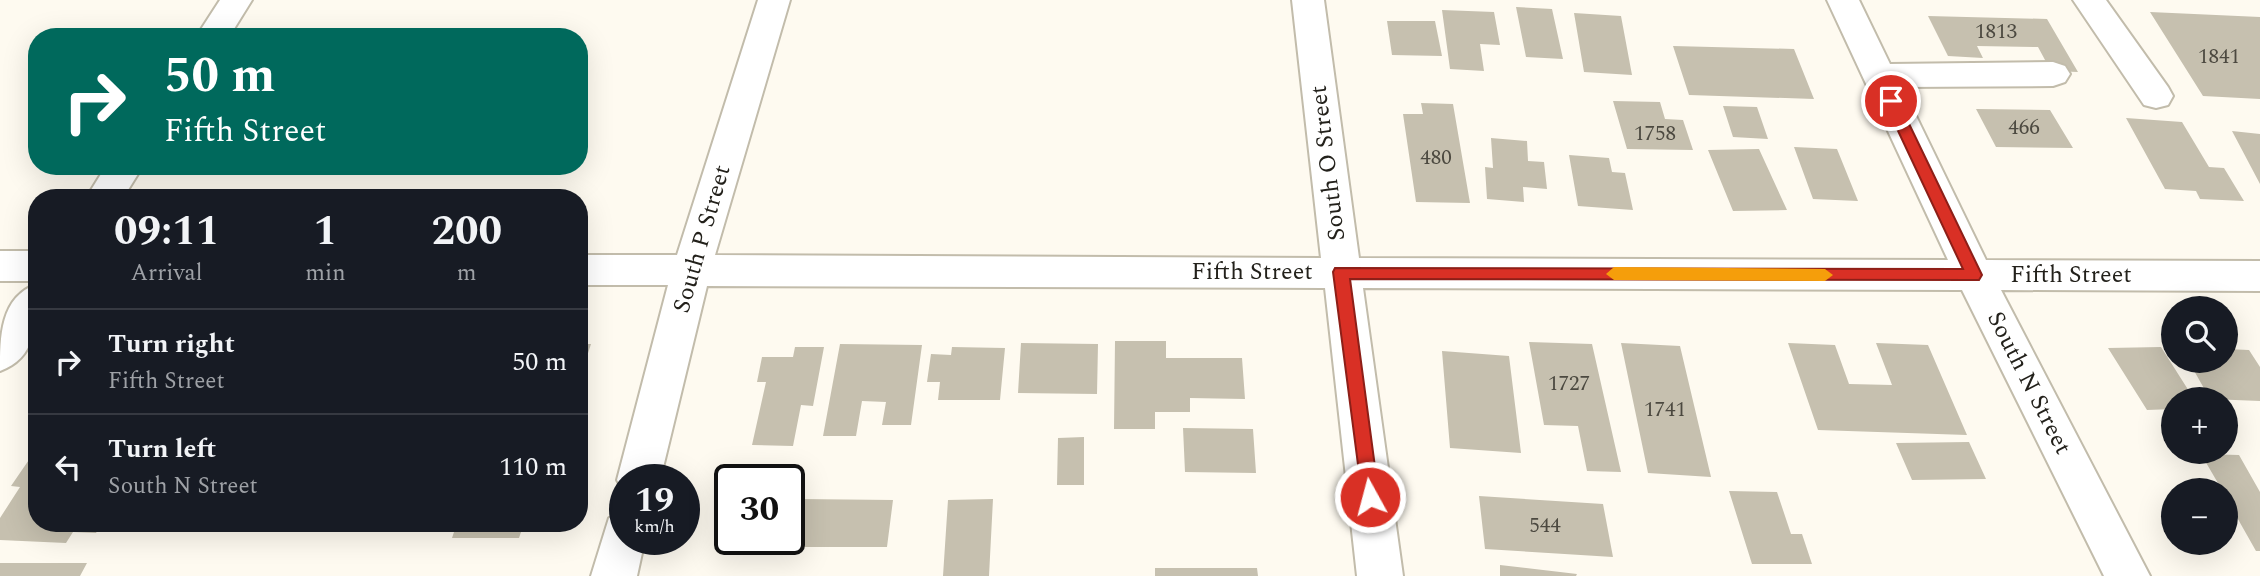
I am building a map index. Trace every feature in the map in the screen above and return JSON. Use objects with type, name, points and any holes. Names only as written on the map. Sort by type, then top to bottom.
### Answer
[{"type":"street","points":[[218,28],[236,0]]},
{"type":"street","name":"South P Street","points":[[642,464],[691,271],[774,0]]},
{"type":"street","name":"South O Street","points":[[1308,0],[1380,576]]},
{"type":"street","name":"South N Street","points":[[1843,0],[1974,275],[2127,576]]},
{"type":"street","points":[[2089,0],[2156,96]]},
{"type":"street","points":[[1879,76],[2053,74]]},
{"type":"street","points":[[0,266],[28,266]]},
{"type":"street","name":"Fifth Street","points":[[588,270],[2260,275]]},
{"type":"street","points":[[0,355],[28,313]]},
{"type":"street","points":[[614,576],[619,555]]},
{"type":"building","points":[[1516,7],[1552,9],[1563,59],[1526,57]]},
{"type":"building","points":[[1442,10],[1494,12],[1500,45],[1480,44],[1484,71],[1450,69]]},
{"type":"building","points":[[2150,12],[2260,17],[2260,99],[2203,96]]},
{"type":"building","points":[[1574,13],[1621,16],[1632,75],[1584,72]]},
{"type":"building","points":[[1928,16],[2047,19],[2078,72],[2051,71],[2038,47],[1977,46],[1983,58],[1948,56]]},
{"type":"building","points":[[1387,21],[1435,21],[1442,56],[1392,55]]},
{"type":"building","points":[[1673,46],[1794,49],[1814,99],[1689,95]]},
{"type":"building","points":[[1613,101],[1660,102],[1665,119],[1683,120],[1693,150],[1627,149]]},
{"type":"building","points":[[1421,103],[1453,104],[1470,203],[1416,202],[1403,114],[1423,114]]},
{"type":"building","points":[[1723,106],[1757,107],[1768,139],[1733,137]]},
{"type":"building","points":[[1976,109],[2050,110],[2073,148],[1996,147]]},
{"type":"building","points":[[2126,118],[2182,122],[2209,167],[2224,168],[2244,201],[2200,199],[2196,191],[2165,189]]},
{"type":"building","points":[[2232,131],[2260,134],[2260,184]]},
{"type":"building","points":[[1491,138],[1527,141],[1528,161],[1544,162],[1547,189],[1523,187],[1524,202],[1487,199],[1485,167],[1493,168]]},
{"type":"building","points":[[1794,147],[1837,149],[1858,201],[1813,199]]},
{"type":"building","points":[[1759,149],[1787,210],[1733,211],[1708,150]]},
{"type":"building","points":[[1569,155],[1609,158],[1612,172],[1625,173],[1633,210],[1578,206]]},
{"type":"building","points":[[1115,341],[1166,341],[1166,358],[1242,358],[1245,399],[1190,398],[1190,412],[1155,412],[1155,429],[1114,429]]},
{"type":"building","points":[[1529,342],[1592,344],[1621,472],[1587,471],[1578,426],[1544,425]]},
{"type":"building","points":[[1021,343],[1098,344],[1097,394],[1018,393]]},
{"type":"building","points":[[1621,343],[1680,346],[1711,477],[1648,473]]},
{"type":"building","points":[[1788,343],[1835,345],[1849,384],[1892,385],[1876,343],[1928,345],[1967,435],[1818,430]]},
{"type":"building","points":[[840,344],[922,345],[911,425],[882,425],[886,402],[862,401],[856,436],[823,436]]},
{"type":"building","points":[[795,347],[824,347],[813,406],[801,405],[793,446],[752,445],[766,382],[757,382],[762,357],[793,357]]},
{"type":"building","points":[[952,347],[1005,348],[1000,400],[938,400],[940,382],[927,382],[931,354],[951,355]]},
{"type":"building","points":[[2161,347],[2161,373],[2178,373],[2186,387],[2161,387],[2161,409],[2147,410],[2108,348]]},
{"type":"building","points":[[2238,350],[2249,350],[2260,367],[2260,401],[2238,400],[2238,387],[2203,387],[2195,373],[2238,373]]},
{"type":"building","points":[[1442,351],[1509,356],[1521,453],[1450,448]]},
{"type":"building","points":[[1183,428],[1253,429],[1256,473],[1185,472]]},
{"type":"building","points":[[1084,437],[1084,485],[1057,485],[1058,438]]},
{"type":"building","points":[[1969,442],[1986,479],[1912,480],[1896,443]]},
{"type":"building","points":[[2239,455],[2260,492],[2260,551],[2256,551],[2238,519],[2238,478],[2215,478],[2207,464],[2238,464]]},
{"type":"building","points":[[28,461],[28,532],[73,532],[66,543],[0,540],[0,518],[20,487],[11,486]]},
{"type":"building","points":[[1729,491],[1777,492],[1791,534],[1802,534],[1812,564],[1752,564]]},
{"type":"building","points":[[1479,496],[1603,504],[1613,557],[1485,549]]},
{"type":"building","points":[[805,499],[893,500],[887,547],[805,547]]},
{"type":"building","points":[[993,499],[989,576],[943,576],[948,500]]},
{"type":"building","points":[[454,532],[521,532],[519,538],[452,538]]},
{"type":"building","points":[[0,563],[87,563],[80,576],[0,576]]},
{"type":"building","points":[[1500,565],[1577,574],[1500,576]]},
{"type":"building","points":[[1155,568],[1257,568],[1258,576],[1155,576]]},
{"type":"slow traffic","points":[[1614,274],[1825,275]]},
{"type":"route","points":[[1370,497],[1341,272],[1974,275],[1891,101]]}]
